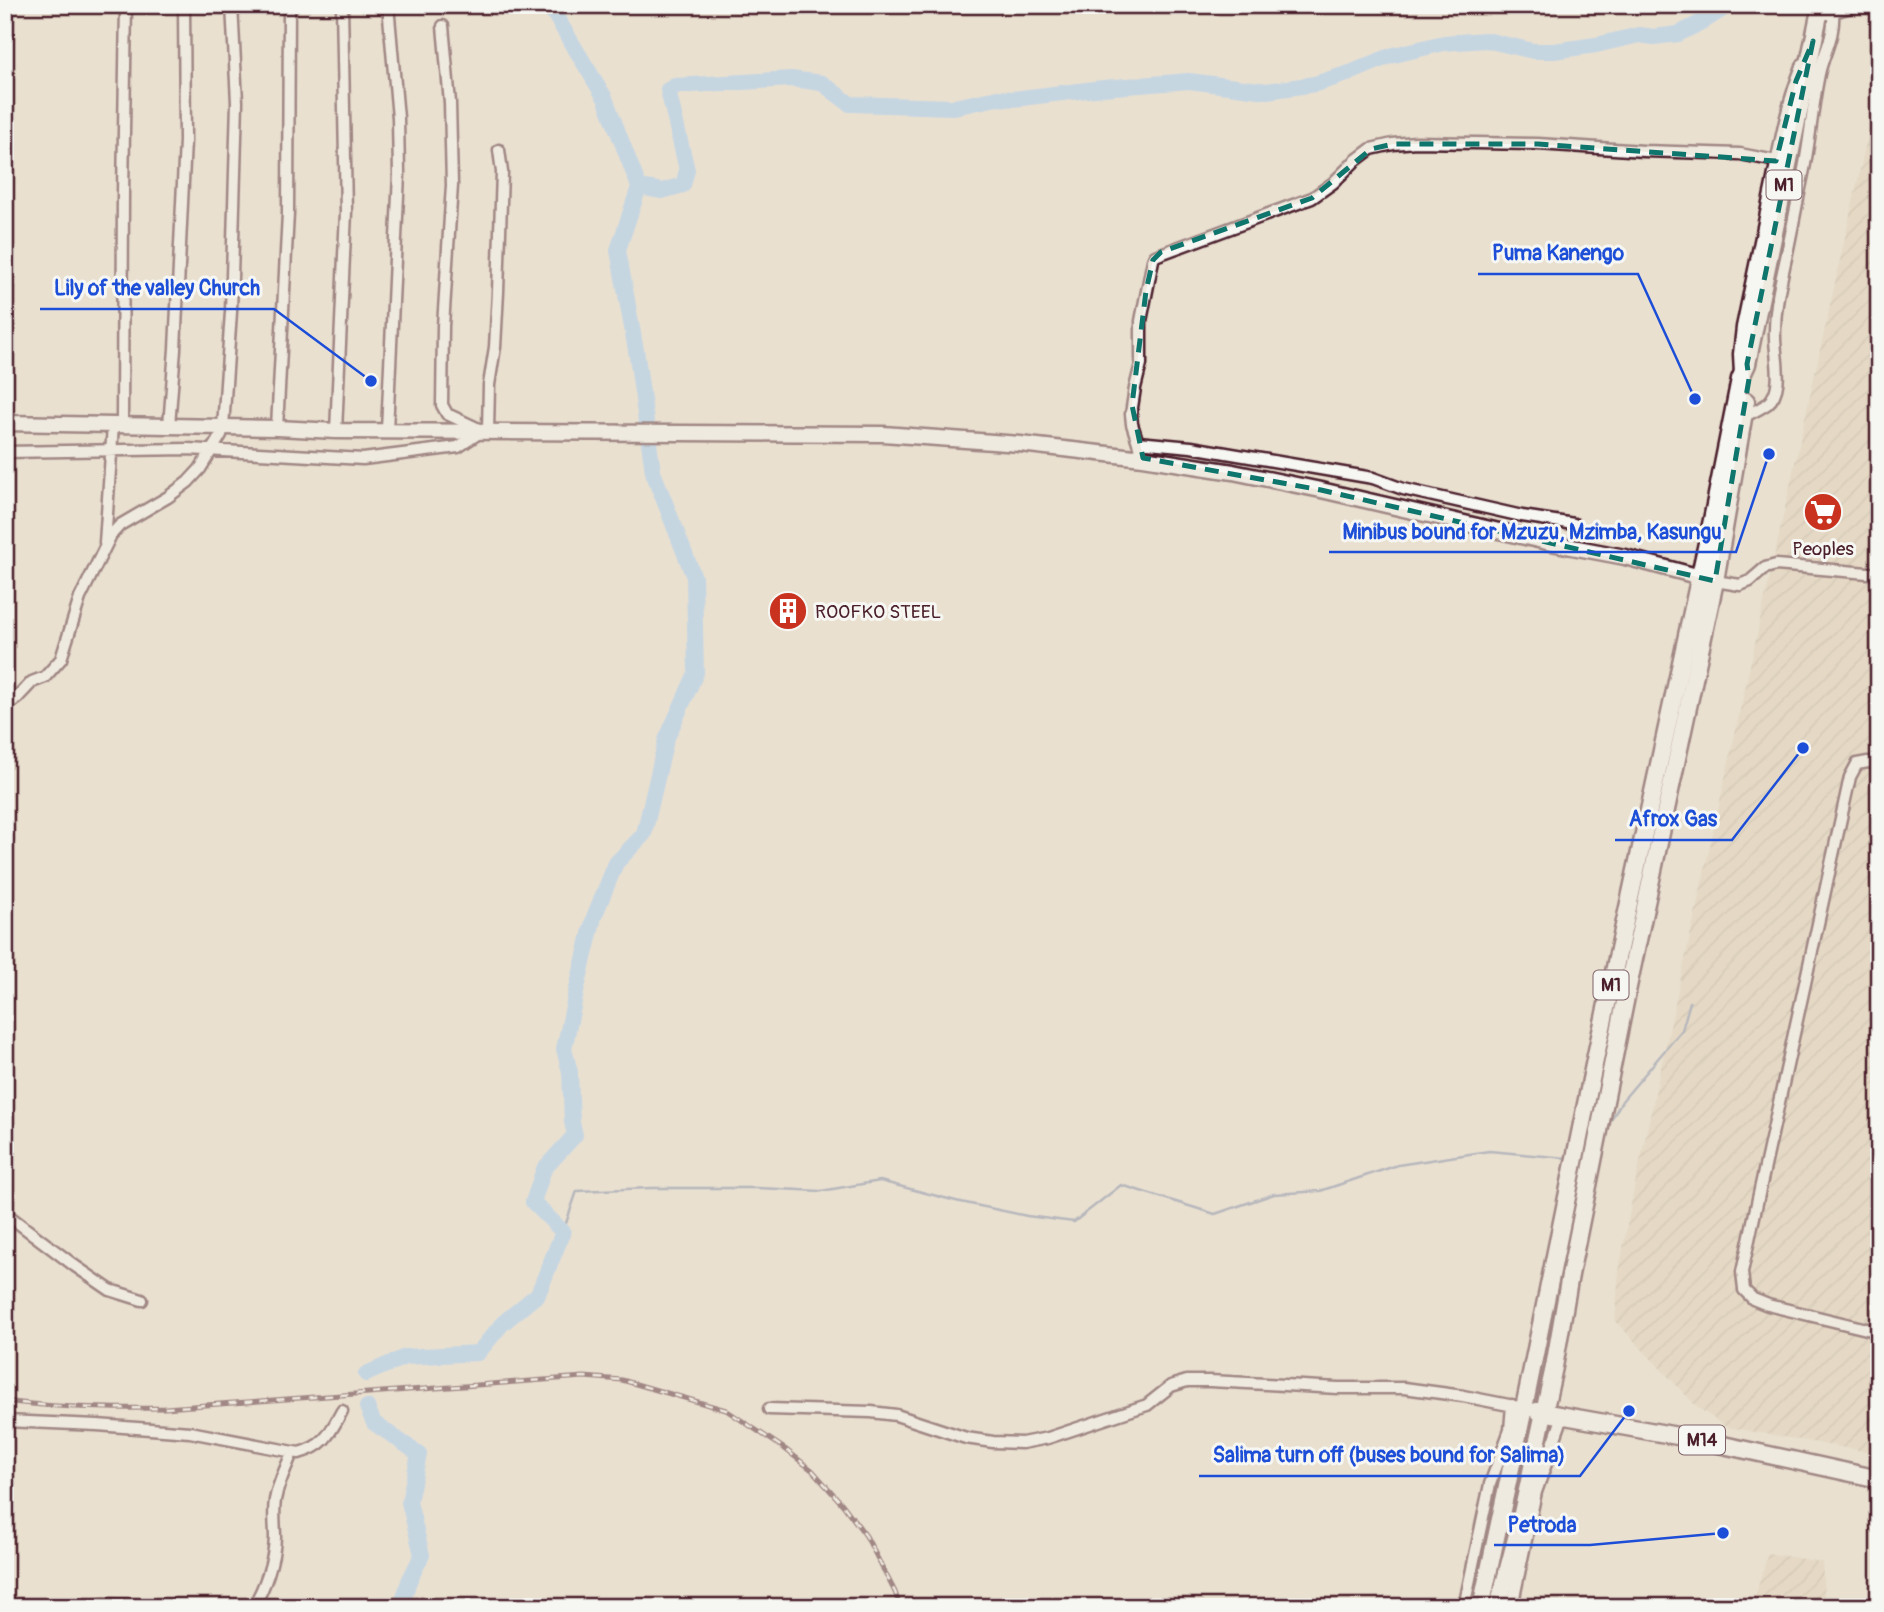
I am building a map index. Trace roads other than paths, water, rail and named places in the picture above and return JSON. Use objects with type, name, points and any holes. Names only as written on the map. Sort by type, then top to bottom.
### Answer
[{"type":"highway","name":"M1","points":[[1498,1607],[1544,1412],[1707,579],[1743,371],[1814,41],[1824,11]]},
{"type":"highway","name":"M1","points":[[1481,1607],[1518,1407],[1743,417],[1749,379],[1743,371]]},
{"type":"highway","name":"M14","points":[[1518,1407],[1700,1440],[1879,1479]]},
{"type":"main road","points":[[5,423],[336,430],[883,434],[1020,443],[1233,472],[1625,557],[1707,579]]},
{"type":"street","points":[[105,546],[111,450],[118,425],[126,5]]},
{"type":"street","points":[[169,426],[185,141],[184,5]]},
{"type":"street","points":[[5,706],[32,682],[45,677],[61,659],[76,609],[111,535],[120,526],[188,482],[200,469],[221,435],[231,319],[237,102],[232,5]]},
{"type":"street","points":[[277,428],[288,214],[289,5]]},
{"type":"street","points":[[336,430],[346,212],[342,5]]},
{"type":"street","points":[[387,430],[400,174],[388,5]]},
{"type":"street","points":[[1743,417],[1767,404],[1776,388],[1776,303],[1805,167],[1820,71],[1834,25],[1824,11],[1857,5]]},
{"type":"street","points":[[443,26],[450,103],[452,185],[444,314],[442,405],[447,414],[486,431]]},
{"type":"street","points":[[1743,371],[1739,354],[1742,327],[1776,161],[1796,81],[1814,41]]},
{"type":"street","points":[[1143,458],[1132,424],[1132,405],[1141,364],[1141,321],[1153,260],[1156,256],[1312,198],[1371,149],[1416,142],[1538,144],[1740,154],[1776,161]]},
{"type":"street","points":[[486,431],[498,297],[502,172],[499,150]]},
{"type":"street","points":[[5,452],[188,449],[363,459],[458,447],[486,431]]},
{"type":"street","points":[[1138,442],[1191,447],[1373,478],[1404,489],[1522,516],[1574,524]]},
{"type":"street","points":[[1707,579],[1740,585],[1750,581],[1765,568],[1776,565],[1879,574]]},
{"type":"street","points":[[1879,764],[1857,764],[1850,776],[1742,1272],[1744,1290],[1753,1299],[1879,1332]]},
{"type":"street","points":[[5,1213],[110,1290],[142,1300]]},
{"type":"street","points":[[769,1409],[896,1415],[966,1438],[1022,1443],[1048,1438],[1147,1405],[1171,1386],[1187,1381],[1338,1388],[1404,1388],[1518,1407],[1490,1484],[1464,1607]]},
{"type":"street","points":[[5,1421],[190,1432],[299,1453],[311,1450],[326,1439],[342,1411]]},
{"type":"street","points":[[1512,1607],[1536,1492],[1563,1416]]},
{"type":"street","points":[[253,1607],[265,1584],[274,1543],[276,1496],[292,1452]]},
{"type":"street","points":[[82,1607],[104,1604],[177,1607]]},
{"type":"waterway","points":[[366,1374],[405,1357],[478,1353],[503,1323],[538,1294],[563,1232],[533,1202],[544,1169],[575,1135],[570,1072],[564,1049],[594,917],[616,863],[644,834],[666,740],[696,673],[694,577],[653,472],[637,356],[618,250],[639,187],[605,98],[549,5]]},
{"type":"waterway","points":[[639,187],[662,191],[683,185],[687,170],[668,90],[675,86],[791,79],[822,83],[850,104],[954,107],[997,98],[1013,99],[1189,81],[1267,91],[1315,84],[1390,56],[1444,43],[1486,40],[1533,51],[1554,51],[1639,35],[1654,37],[1678,34],[1729,5]]},
{"type":"waterway","points":[[1606,1129],[1622,1101],[1682,1030],[1690,1002]]},
{"type":"waterway","points":[[563,1232],[577,1191],[651,1188],[821,1191],[880,1181],[956,1201],[1027,1216],[1074,1222],[1121,1185],[1215,1214],[1274,1194],[1320,1191],[1398,1165],[1489,1151],[1567,1158]]},
{"type":"waterway","points":[[367,1407],[374,1423],[419,1454],[409,1502],[422,1555],[409,1581],[401,1607]]},
{"type":"railway","points":[[5,1401],[85,1408],[165,1408],[584,1377],[622,1380],[726,1410],[812,1470],[866,1536],[900,1607]]},
{"type":"place","name":"Lily of the valley Church","points":[[371,381]]},
{"type":"place","name":"Puma Kanengo","points":[[1695,399]]},
{"type":"place","name":"Minibus bound for Mzuzu, Mzimba, Kasungu","points":[[1769,454]]},
{"type":"place","name":"Peoples","points":[[1823,512]]},
{"type":"place","name":"ROOFKO STEEL","points":[[788,611]]},
{"type":"place","name":"Afrox Gas","points":[[1803,748]]},
{"type":"place","name":"Salima turn off (buses bound for Salima)","points":[[1629,1411]]},
{"type":"place","name":"Petroda","points":[[1723,1533]]}]
